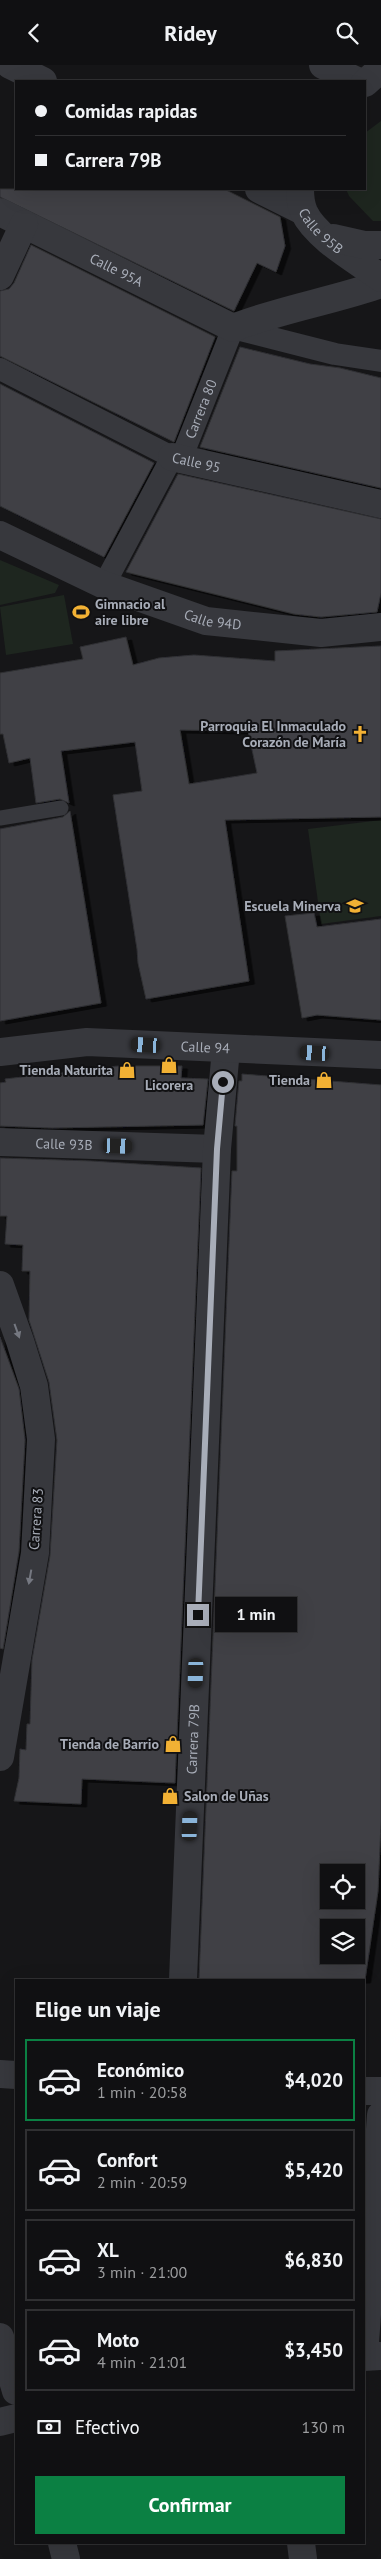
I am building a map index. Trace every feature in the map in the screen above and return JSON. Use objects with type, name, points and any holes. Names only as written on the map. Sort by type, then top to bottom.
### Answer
[{"type":"street","points":[[10,65],[41,80]]},
{"type":"street","points":[[323,65],[354,80]]},
{"type":"street","points":[[366,82],[381,69]]},
{"type":"street","name":"Calle 95B","points":[[263,190],[302,200],[312,224],[325,237],[381,278]]},
{"type":"street","name":"Calle 95A","points":[[0,212],[233,328],[335,354],[381,361]]},
{"type":"street","points":[[0,276],[24,224]]},
{"type":"street","points":[[325,237],[364,245],[381,245]]},
{"type":"street","points":[[233,328],[254,319],[346,296],[381,283]]},
{"type":"street","name":"Carrera 80","points":[[104,585],[177,458],[233,328]]},
{"type":"street","name":"Calle 95","points":[[0,369],[177,458],[381,504]]},
{"type":"street","name":"Calle 94D","points":[[0,535],[104,585],[206,621],[321,633],[381,627]]},
{"type":"street","name":"Calle 94","points":[[0,1052],[87,1043],[381,1055]]},
{"type":"street","name":"Carrera 79B","points":[[183,1979],[217,1149],[226,1049]]},
{"type":"street","name":"Calle 93B","points":[[0,1142],[217,1149]]},
{"type":"street","name":"Carrera 83","points":[[0,1285],[34,1387],[42,1439],[34,1553],[8,1654],[0,1757]]},
{"type":"street","points":[[0,2074],[15,2075]]},
{"type":"street","points":[[365,2091],[381,2091]]},
{"type":"street","points":[[365,2343],[381,2115]]},
{"type":"street","points":[[0,2337],[15,2388]]},
{"type":"street","points":[[365,2357],[381,2356]]},
{"type":"street","points":[[0,2422],[15,2418]]},
{"type":"street","points":[[62,2544],[66,2559]]},
{"type":"street","points":[[301,2544],[303,2559]]},
{"type":"lane","points":[[0,818],[61,808]]},
{"type":"shaded area","points":[[381,121],[381,221],[373,221],[349,196],[346,190],[366,190],[366,132]]},
{"type":"shaded area","points":[[0,560],[59,585],[55,593],[0,605]]},
{"type":"shaded area","points":[[64,595],[73,644],[6,655],[0,607]]},
{"type":"shaded area","points":[[381,820],[381,916],[321,924],[308,829]]},
{"type":"building","points":[[0,189],[226,190],[280,217],[285,246],[276,272],[257,263],[234,311],[0,197]]},
{"type":"building","points":[[31,245],[215,337],[174,442],[0,356],[0,291],[9,289],[14,283]]},
{"type":"building","points":[[240,347],[310,364],[340,368],[381,378],[381,488],[200,447]]},
{"type":"building","points":[[0,384],[154,463],[104,557],[0,506]]},
{"type":"building","points":[[178,474],[381,519],[381,593],[377,612],[321,617],[294,614],[126,572]]},
{"type":"building","points":[[126,637],[133,665],[159,658],[194,655],[275,661],[275,651],[381,646],[381,817],[225,820],[249,981],[146,999],[138,963],[113,795],[142,791],[135,742],[61,751],[69,803],[60,799],[36,803],[30,758],[9,763],[3,734],[0,734],[0,673],[83,659],[80,647]],"holes":[[[180,730],[248,731],[257,773],[189,784]]]},
{"type":"building","points":[[70,811],[101,1003],[0,1021],[0,829],[63,817]]},
{"type":"building","points":[[314,913],[317,927],[381,919],[381,1020],[317,1015],[302,1018],[285,916]]},
{"type":"building","points":[[118,1066],[182,1066],[181,1078],[208,1079],[203,1125],[52,1128],[0,1126],[0,1083],[6,1082],[5,1079]]},
{"type":"building","points":[[242,1074],[381,1085],[381,1822],[378,1891],[365,1980],[199,1979],[232,1171],[237,1171],[237,1126],[235,1126],[239,1081],[242,1081]]},
{"type":"building","points":[[0,1158],[91,1161],[201,1168],[175,1783],[82,1779],[81,1804],[14,1801],[19,1778],[20,1749],[26,1750],[27,1724],[30,1724],[32,1660],[50,1556],[57,1440],[49,1382],[29,1320],[30,1271],[22,1271],[23,1245],[5,1244],[7,1216],[0,1216]]},
{"type":"building","points":[[0,1337],[19,1389],[25,1440],[19,1551],[3,1649],[0,1648]]},
{"type":"place","name":"Gimnacio al aire libre","points":[[81,612]]},
{"type":"place","name":"Parroquia El Inmaculado Corazón de María","points":[[360,734]]},
{"type":"place","name":"Escuela Minerva","points":[[355,906]]},
{"type":"place","name":"Licorera","points":[[169,1065]]},
{"type":"place","name":"Tienda Naturita","points":[[127,1070]]},
{"type":"place","name":"Tienda","points":[[324,1080]]},
{"type":"place","name":"Tienda de Barrio","points":[[173,1744]]},
{"type":"place","name":"Salon de Uñas","points":[[170,1796]]},
{"type":"route","points":[[198,1615],[217,1149],[223,1082]]}]
